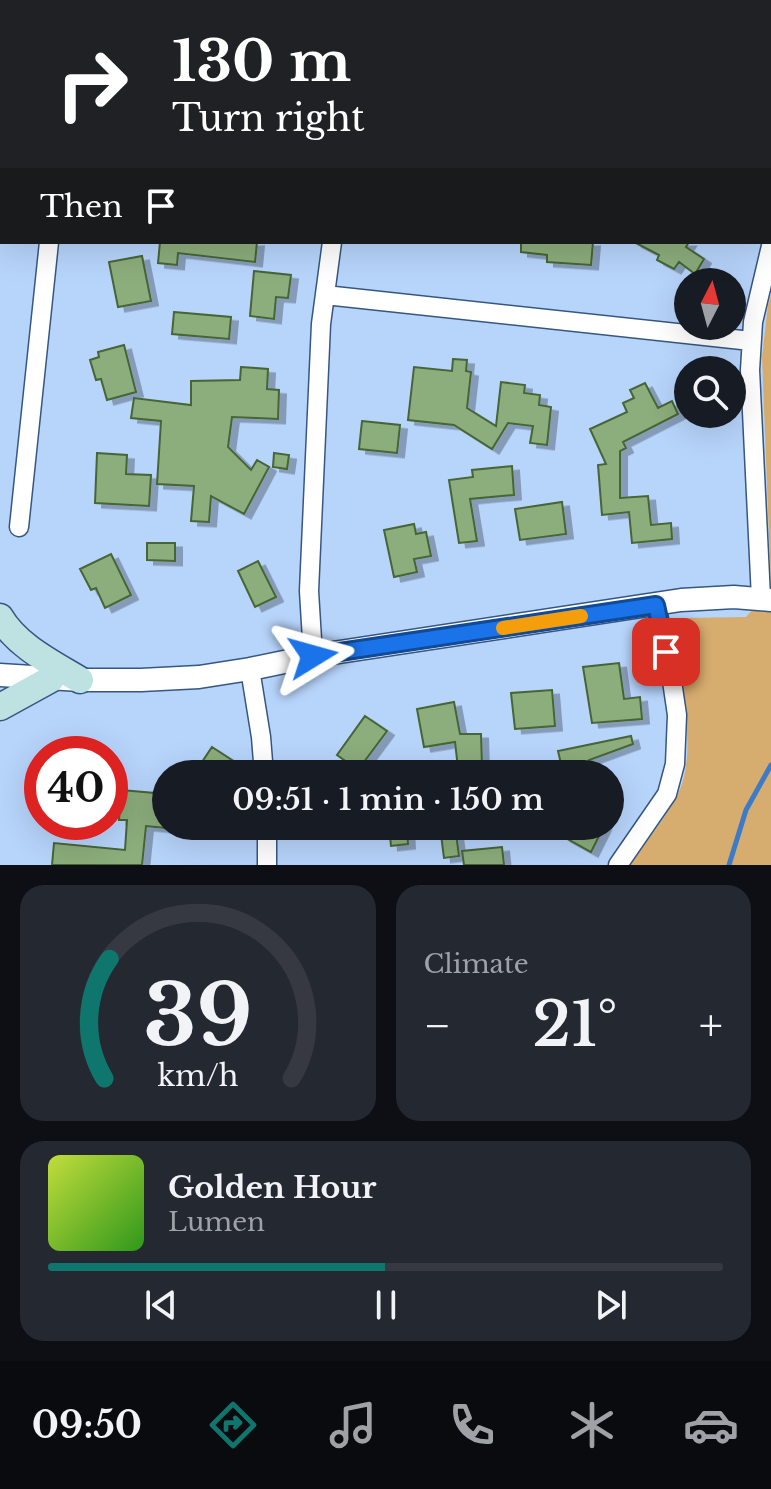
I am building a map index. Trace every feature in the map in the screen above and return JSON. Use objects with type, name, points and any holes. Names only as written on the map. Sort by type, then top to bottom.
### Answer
[{"type":"main road","points":[[0,617],[27,646],[80,680]]},
{"type":"main road","points":[[0,707],[51,679]]},
{"type":"street","points":[[19,527],[49,244]]},
{"type":"street","points":[[313,656],[309,591],[321,324],[332,244]]},
{"type":"street","points":[[0,675],[80,680],[199,677],[313,656],[656,605],[707,598],[766,599],[750,370],[757,299],[771,246]]},
{"type":"street","points":[[325,295],[751,341]]},
{"type":"street","points":[[618,865],[667,794],[675,764],[677,715],[656,605]]},
{"type":"street","points":[[250,669],[263,760]]},
{"type":"street","points":[[267,840],[267,865]]},
{"type":"shaded area","points":[[771,295],[771,587],[762,357]]},
{"type":"shaded area","points":[[771,589],[771,865],[630,865],[676,798],[687,760],[686,716],[672,632],[682,618],[746,617]]},
{"type":"building","points":[[160,244],[257,244],[255,262],[178,253],[177,265],[158,263]]},
{"type":"building","points":[[521,244],[593,244],[591,265],[547,262],[547,255],[521,252]]},
{"type":"building","points":[[638,244],[688,244],[686,247],[704,259],[699,268],[687,268],[679,262],[674,269],[657,260],[659,255]]},
{"type":"building","points":[[142,256],[151,301],[118,307],[109,262]]},
{"type":"building","points":[[254,271],[291,275],[288,298],[276,297],[274,319],[250,316]]},
{"type":"building","points":[[174,312],[231,317],[229,339],[172,334]]},
{"type":"building","points":[[124,345],[136,392],[107,400],[101,379],[96,380],[90,360],[99,357],[98,352]]},
{"type":"building","points":[[453,359],[467,360],[466,371],[471,372],[467,408],[496,426],[501,382],[525,385],[524,393],[540,395],[539,405],[551,407],[547,445],[530,443],[533,426],[508,423],[492,449],[454,425],[408,420],[414,367],[452,371]]},
{"type":"building","points":[[241,367],[268,369],[267,389],[279,390],[278,419],[232,417],[228,447],[251,470],[257,460],[269,467],[244,514],[211,496],[209,522],[191,521],[194,486],[157,484],[161,421],[131,418],[134,398],[191,405],[191,381],[240,380]]},
{"type":"building","points":[[645,383],[658,408],[672,401],[674,416],[623,442],[626,448],[620,451],[620,498],[648,496],[651,525],[671,523],[672,539],[632,543],[629,512],[602,515],[598,465],[606,464],[590,429],[627,412],[623,403],[634,398],[630,390]]},
{"type":"building","points":[[362,421],[400,425],[397,453],[359,449]]},
{"type":"building","points":[[97,453],[127,455],[126,474],[151,475],[149,506],[95,503]]},
{"type":"building","points":[[274,453],[289,455],[287,469],[273,467]]},
{"type":"building","points":[[512,466],[514,495],[470,499],[477,541],[459,543],[449,480],[473,477],[472,470]]},
{"type":"building","points":[[562,502],[566,534],[520,540],[515,509]]},
{"type":"building","points":[[414,524],[416,534],[426,532],[431,556],[414,559],[417,572],[394,577],[384,530]]},
{"type":"building","points":[[147,543],[175,543],[175,561],[147,560]]},
{"type":"building","points":[[111,554],[131,595],[105,608],[96,588],[91,590],[80,569]]},
{"type":"building","points":[[258,561],[276,597],[255,607],[238,571]]},
{"type":"building","points":[[619,663],[624,699],[640,697],[642,719],[592,723],[583,667]]},
{"type":"building","points":[[552,690],[555,726],[515,729],[511,693]]},
{"type":"building","points":[[454,702],[460,734],[481,734],[482,760],[457,760],[455,742],[424,747],[417,709]]},
{"type":"building","points":[[365,716],[387,731],[365,760],[344,760],[337,755]]},
{"type":"building","points":[[631,736],[633,744],[589,760],[560,760],[558,751]]},
{"type":"building","points":[[212,747],[232,760],[203,760]]},
{"type":"building","points":[[128,791],[152,793],[152,827],[146,826],[142,865],[52,865],[54,843],[125,850],[128,840]]},
{"type":"building","points":[[390,840],[408,840],[408,844],[391,846]]},
{"type":"building","points":[[442,840],[457,840],[459,856],[444,858]]},
{"type":"building","points":[[569,840],[597,840],[591,852]]},
{"type":"building","points":[[502,847],[504,865],[464,865],[462,851]]},
{"type":"waterway","points":[[729,865],[746,810],[771,765]]},
{"type":"slow traffic","points":[[503,628],[581,616]]},
{"type":"route","points":[[313,656],[656,605],[666,652]]}]
